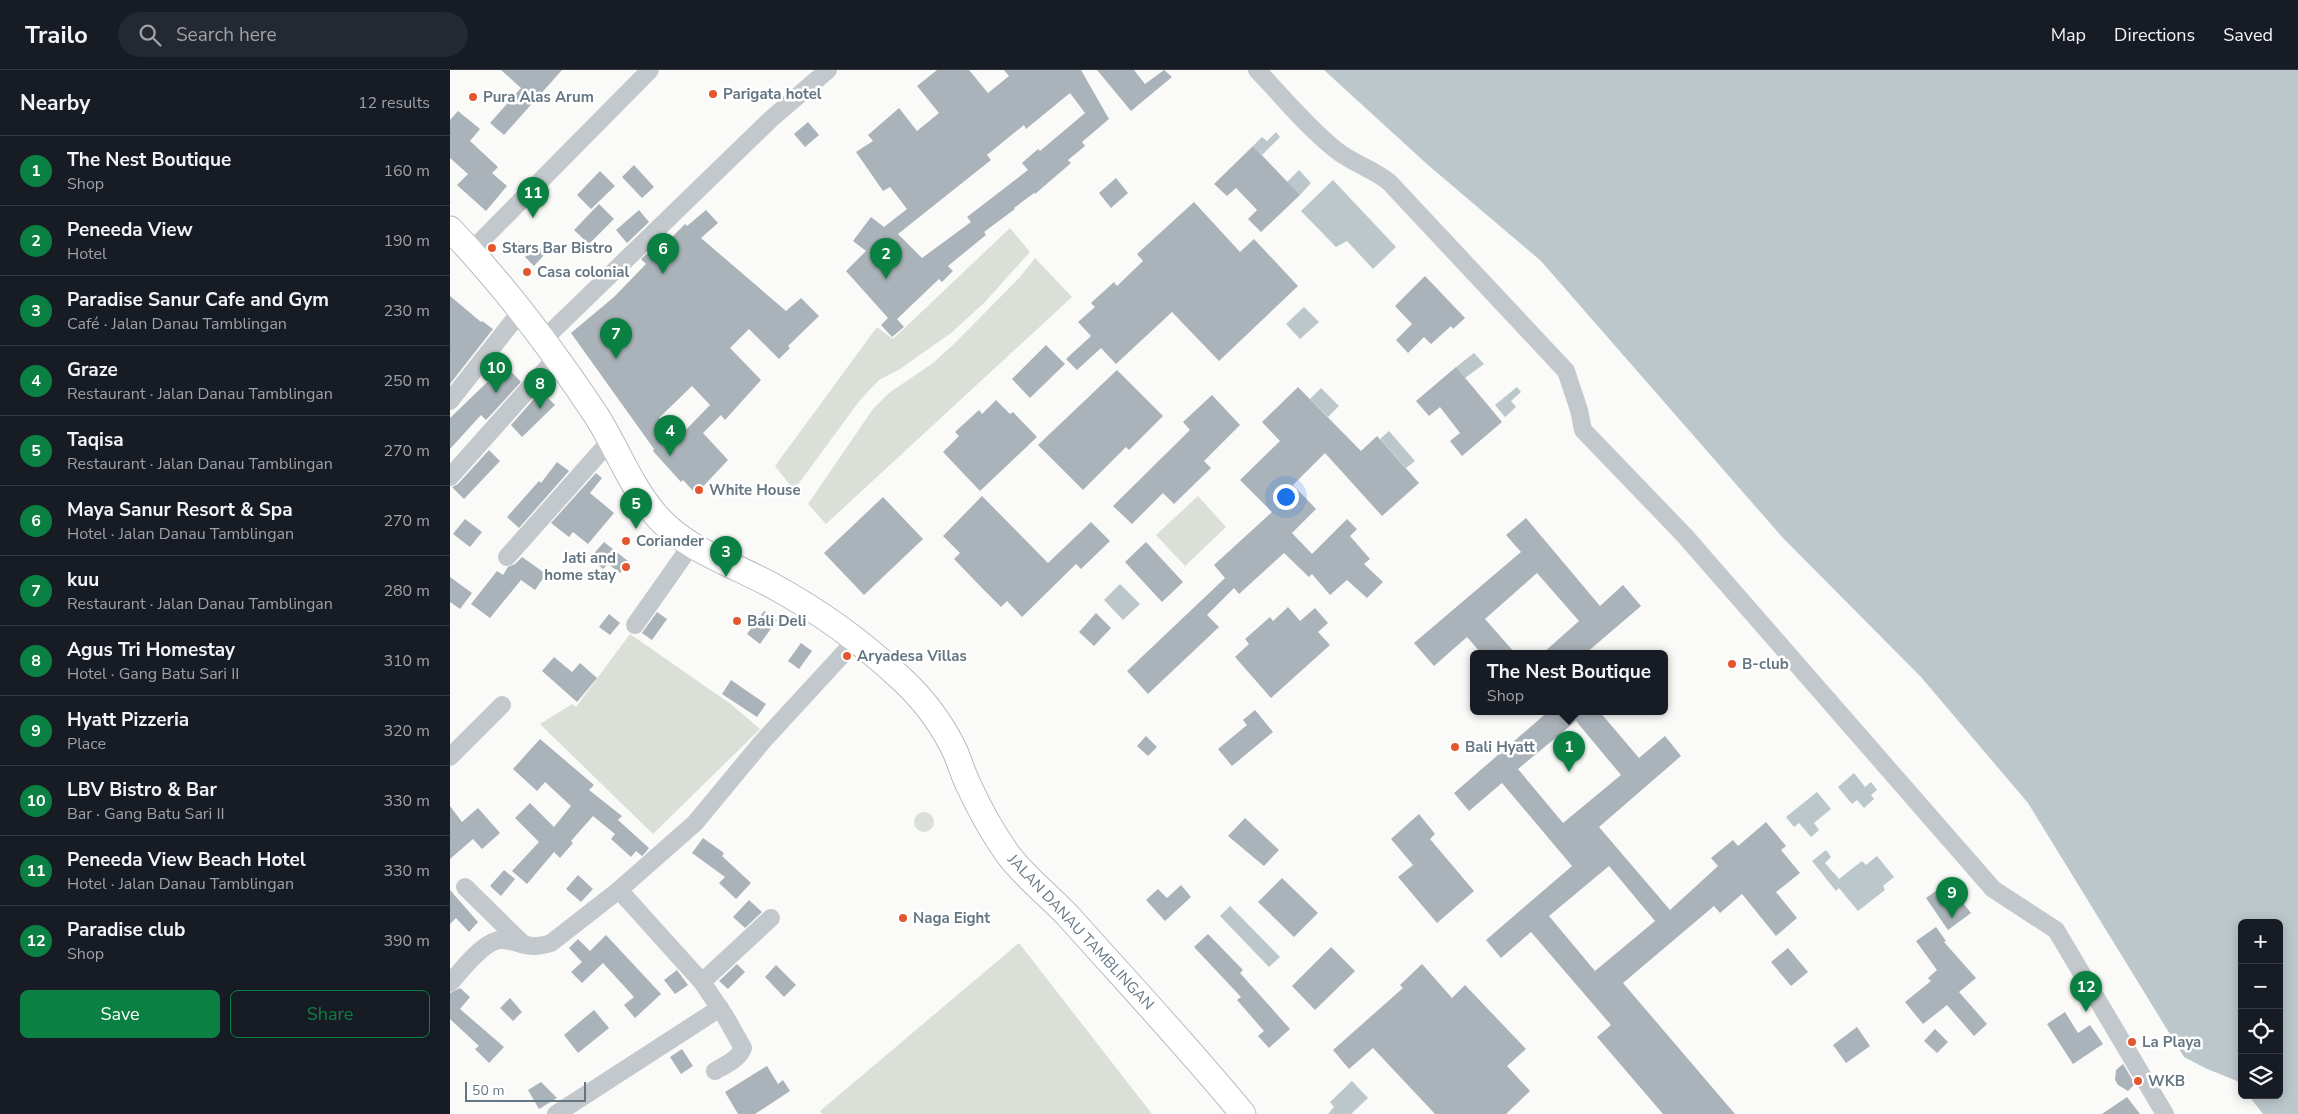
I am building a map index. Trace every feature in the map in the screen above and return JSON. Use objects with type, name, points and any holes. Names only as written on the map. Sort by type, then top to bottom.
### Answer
[{"type":"street","points":[[471,251],[650,70]]},
{"type":"street","points":[[450,477],[550,348],[771,119],[828,70]]},
{"type":"street","points":[[1257,70],[1320,136],[1338,152],[1377,172],[1389,182],[1566,371],[1579,410],[1583,430],[1686,536],[1993,889],[2056,930],[2164,1114]]},
{"type":"street","name":"JALAN DANAU TAMBLINGAN","points":[[450,229],[471,251],[550,348],[611,440],[655,514],[668,528],[716,559],[775,587],[808,607],[855,640],[898,676],[923,701],[954,748],[978,806],[1008,854],[1112,965],[1243,1114]]},
{"type":"street","points":[[450,401],[521,311]]},
{"type":"street","points":[[507,557],[611,440]]},
{"type":"street","points":[[635,625],[692,544]]},
{"type":"street","points":[[450,983],[492,940],[503,939],[525,946],[538,947],[551,943],[619,890],[696,823],[763,742],[855,640]]},
{"type":"street","points":[[450,757],[502,705]]},
{"type":"street","points":[[465,887],[525,946]]},
{"type":"street","points":[[619,890],[702,982],[720,1008],[743,1048],[741,1054],[734,1060],[715,1071]]},
{"type":"street","points":[[702,982],[771,918]]},
{"type":"street","points":[[556,1114],[720,1008]]},
{"type":"shaded area","points":[[1324,70],[2298,70],[2298,1114],[2263,1114],[2251,1099],[2283,1099],[2283,919],[2238,919],[2238,1082],[2184,1057],[2028,803],[1921,677],[1783,538],[1541,261],[1428,165]]},
{"type":"shaded area","points":[[1276,132],[1280,137],[1262,155],[1253,146],[1262,137],[1267,141]]},
{"type":"shaded area","points":[[1299,170],[1311,183],[1300,195],[1287,182]]},
{"type":"shaded area","points":[[1333,180],[1396,247],[1373,269],[1347,241],[1336,247],[1301,211]]},
{"type":"shaded area","points":[[1010,228],[1030,252],[984,303],[951,333],[900,369],[879,380],[860,400],[794,490],[775,466],[877,327],[893,339]]},
{"type":"shaded area","points":[[1035,258],[1072,297],[826,524],[808,504],[873,409],[889,393],[933,363],[955,343],[1020,277]]},
{"type":"shaded area","points":[[1304,307],[1319,322],[1300,339],[1286,324]]},
{"type":"shaded area","points":[[1474,353],[1484,364],[1465,378],[1456,367]]},
{"type":"shaded area","points":[[1517,387],[1521,392],[1511,401],[1516,407],[1505,417],[1495,405]]},
{"type":"shaded area","points":[[1321,388],[1339,406],[1328,417],[1310,399]]},
{"type":"shaded area","points":[[1389,431],[1415,461],[1406,468],[1380,439]]},
{"type":"shaded area","points":[[1198,496],[1226,527],[1185,566],[1156,535]]},
{"type":"shaded area","points":[[1120,584],[1140,604],[1123,620],[1104,600]]},
{"type":"shaded area","points":[[630,634],[732,705],[760,729],[653,834],[540,724],[572,704],[576,707]]},
{"type":"shaded area","points":[[1854,773],[1865,787],[1871,782],[1877,790],[1871,795],[1874,799],[1864,808],[1857,800],[1852,804],[1838,787]]},
{"type":"shaded area","points":[[1817,792],[1831,809],[1814,823],[1819,830],[1811,837],[1799,823],[1794,827],[1786,817]]},
{"type":"shaded area","points":[[924,812],[931,815],[934,822],[931,829],[924,832],[917,829],[914,822],[917,815]]},
{"type":"shaded area","points":[[1826,850],[1831,857],[1825,863],[1839,879],[1862,861],[1866,865],[1877,856],[1894,877],[1883,886],[1885,890],[1858,911],[1839,888],[1836,891],[1812,861]]},
{"type":"shaded area","points":[[1230,906],[1280,957],[1269,967],[1220,916]]},
{"type":"shaded area","points":[[1019,943],[1152,1114],[822,1114],[820,1111]]},
{"type":"shaded area","points":[[1352,1081],[1368,1098],[1351,1114],[1328,1114],[1334,1107],[1330,1102]]},
{"type":"building","points":[[501,70],[562,70],[504,135],[490,123],[521,88]]},
{"type":"building","points":[[937,70],[969,70],[988,93],[1009,76],[1004,70],[1081,70],[1109,119],[1082,142],[1085,146],[1068,160],[1071,163],[1035,194],[984,232],[986,235],[948,266],[953,271],[942,282],[939,279],[897,319],[904,327],[892,337],[881,325],[888,318],[846,271],[866,251],[853,241],[871,217],[884,227],[907,209],[890,187],[883,191],[856,152],[873,141],[868,135],[899,108],[917,131],[939,113],[917,86]],"holes":[[[1070,93],[1085,113],[1040,151],[1038,149],[1022,163],[1028,170],[967,217],[971,222],[922,258],[898,234],[991,160],[987,155],[1024,125],[1026,129]]]},
{"type":"building","points":[[1097,70],[1134,70],[1145,84],[1164,70],[1172,77],[1131,111]]},
{"type":"building","points":[[458,111],[480,129],[470,141],[498,167],[492,173],[507,186],[486,211],[457,185],[468,174],[450,158],[450,120]]},
{"type":"building","points":[[808,122],[819,135],[805,147],[794,134]]},
{"type":"building","points":[[1253,146],[1300,195],[1261,232],[1248,219],[1257,210],[1236,188],[1227,196],[1214,184]]},
{"type":"building","points":[[634,165],[654,187],[642,198],[622,177]]},
{"type":"building","points":[[600,171],[615,186],[591,209],[577,195]]},
{"type":"building","points":[[1116,178],[1128,193],[1111,208],[1099,193]]},
{"type":"building","points":[[1194,202],[1240,252],[1254,239],[1298,286],[1219,361],[1172,312],[1116,364],[1101,348],[1077,370],[1066,359],[1091,336],[1078,322],[1095,307],[1091,303],[1114,282],[1117,286],[1143,261],[1137,254]]},
{"type":"building","points":[[599,204],[614,219],[589,244],[574,230]]},
{"type":"building","points":[[639,210],[649,222],[627,243],[616,230]]},
{"type":"building","points":[[706,210],[718,223],[701,238],[786,311],[801,298],[819,316],[788,346],[790,348],[779,359],[749,329],[730,348],[761,380],[725,420],[721,415],[703,433],[728,460],[696,494],[683,480],[681,482],[653,451],[654,449],[571,333],[614,297],[646,264],[641,259],[664,238],[667,242],[685,224],[687,226]],"holes":[[[692,386],[710,405],[678,438],[659,418]]]},
{"type":"building","points":[[537,245],[545,254],[534,266],[525,257]]},
{"type":"building","points":[[1425,276],[1465,318],[1453,329],[1451,326],[1431,344],[1424,337],[1408,353],[1396,340],[1412,324],[1395,306]]},
{"type":"building","points":[[450,296],[481,322],[493,329],[450,384]]},
{"type":"building","points":[[1046,345],[1065,364],[1030,398],[1012,379]]},
{"type":"building","points":[[505,365],[521,382],[486,420],[481,415],[450,449],[450,418]]},
{"type":"building","points":[[1456,367],[1502,422],[1462,456],[1450,441],[1460,433],[1440,407],[1429,416],[1416,401]]},
{"type":"building","points":[[1117,370],[1163,416],[1129,450],[1126,447],[1083,490],[1038,445]]},
{"type":"building","points":[[1298,387],[1361,451],[1377,436],[1419,483],[1382,516],[1325,453],[1293,485],[1316,509],[1292,533],[1312,554],[1347,519],[1357,529],[1350,536],[1370,559],[1364,564],[1383,582],[1367,598],[1347,580],[1330,595],[1312,574],[1309,577],[1284,553],[1239,594],[1234,588],[1207,615],[1219,627],[1148,694],[1127,671],[1225,578],[1214,565],[1272,512],[1240,480],[1280,441],[1262,422]]},
{"type":"building","points":[[541,391],[555,405],[522,437],[511,425]]},
{"type":"building","points":[[1212,395],[1240,425],[1204,461],[1211,468],[1174,504],[1163,493],[1132,524],[1113,506],[1190,430],[1183,422]]},
{"type":"building","points":[[996,400],[1010,414],[1013,412],[1037,437],[980,491],[943,452],[959,436],[955,432],[979,410],[982,414]]},
{"type":"building","points":[[489,450],[500,461],[464,499],[452,487],[458,484]]},
{"type":"building","points":[[557,462],[569,471],[519,528],[507,517],[539,481],[541,483]]},
{"type":"building","points":[[596,473],[602,478],[590,493],[614,513],[588,544],[573,532],[569,537],[551,523]]},
{"type":"building","points":[[982,496],[1048,563],[1091,522],[1110,541],[1081,569],[1076,564],[1022,617],[1007,601],[1001,607],[983,589],[954,559],[960,553],[943,536]]},
{"type":"building","points":[[883,497],[923,539],[864,595],[824,553]]},
{"type":"building","points":[[1526,518],[1600,606],[1623,585],[1641,606],[1590,650],[1546,650],[1579,621],[1537,573],[1485,619],[1512,650],[1478,650],[1467,637],[1434,666],[1414,643],[1521,552],[1506,535]]},
{"type":"building","points":[[465,519],[482,532],[470,547],[453,534]]},
{"type":"building","points":[[604,542],[629,562],[620,573],[608,564],[603,569],[590,558]]},
{"type":"building","points":[[1146,542],[1183,582],[1162,602],[1125,562]]},
{"type":"building","points":[[522,557],[546,574],[535,590],[521,580],[490,618],[471,604],[497,571],[503,575],[508,567],[515,564]]},
{"type":"building","points":[[450,577],[472,593],[460,609],[450,602]]},
{"type":"building","points":[[1288,607],[1300,621],[1315,608],[1328,623],[1318,632],[1330,645],[1271,698],[1235,657],[1249,644],[1245,639],[1270,617],[1273,621]]},
{"type":"building","points":[[764,611],[777,620],[760,644],[747,634]]},
{"type":"building","points":[[657,612],[667,619],[652,640],[642,633]]},
{"type":"building","points":[[1096,613],[1111,628],[1094,646],[1079,632]]},
{"type":"building","points":[[609,614],[620,623],[610,635],[599,627]]},
{"type":"building","points":[[801,643],[812,651],[799,669],[788,661]]},
{"type":"building","points":[[554,657],[572,672],[580,663],[597,678],[577,702],[542,671]]},
{"type":"building","points":[[731,680],[766,704],[757,717],[722,694]]},
{"type":"building","points":[[1255,710],[1273,732],[1232,766],[1218,749],[1247,725],[1243,720]]},
{"type":"building","points":[[1544,715],[1602,715],[1639,758],[1665,736],[1681,756],[1599,827],[1670,910],[1718,866],[1711,858],[1733,840],[1738,846],[1766,822],[1786,846],[1781,850],[1800,873],[1776,892],[1797,918],[1776,936],[1742,894],[1720,913],[1714,906],[1623,983],[1735,1114],[1663,1114],[1597,1037],[1611,1025],[1531,932],[1501,958],[1486,940],[1572,866],[1502,783],[1469,811],[1454,793]],"holes":[[[1576,721],[1621,775],[1563,823],[1518,769]],[[1609,866],[1655,921],[1595,971],[1549,916]]]},
{"type":"building","points":[[1146,736],[1157,747],[1148,756],[1137,746]]},
{"type":"building","points":[[540,739],[594,785],[589,790],[622,816],[618,820],[649,848],[642,856],[636,851],[631,857],[611,839],[615,834],[593,816],[571,841],[573,843],[560,858],[554,852],[527,884],[512,871],[539,842],[515,818],[530,803],[554,827],[571,806],[545,782],[537,791],[513,769]]},
{"type":"building","points":[[450,806],[462,822],[478,808],[500,833],[482,849],[473,839],[450,859]]},
{"type":"building","points":[[1419,814],[1435,834],[1430,839],[1474,891],[1437,923],[1398,877],[1413,865],[1391,839]]},
{"type":"building","points":[[1245,818],[1279,850],[1264,866],[1228,836]]},
{"type":"building","points":[[703,838],[724,853],[722,856],[751,883],[736,899],[719,883],[725,877],[692,853]]},
{"type":"building","points":[[504,870],[515,879],[501,896],[490,886]]},
{"type":"building","points":[[578,875],[593,889],[581,902],[566,889]]},
{"type":"building","points":[[1282,878],[1318,913],[1294,937],[1258,902]]},
{"type":"building","points":[[1947,883],[1971,913],[1948,930],[1926,898]]},
{"type":"building","points":[[1181,885],[1191,897],[1165,921],[1146,900],[1158,889],[1167,898]]},
{"type":"building","points":[[450,890],[478,922],[469,932],[456,918],[450,924]]},
{"type":"building","points":[[749,900],[762,912],[745,928],[733,917]]},
{"type":"building","points":[[1936,927],[1946,941],[1944,942],[1976,978],[1959,992],[1987,1024],[1974,1036],[1947,1005],[1923,1024],[1905,1002],[1931,981],[1928,978],[1937,970],[1916,941]]},
{"type":"building","points":[[1208,934],[1243,970],[1240,973],[1290,1029],[1269,1048],[1258,1036],[1264,1031],[1237,1000],[1241,997],[1194,947]]},
{"type":"building","points":[[606,935],[661,994],[635,1018],[624,1005],[634,997],[603,963],[582,983],[571,972],[582,962],[569,948],[578,939],[590,951]]},
{"type":"building","points":[[1331,947],[1355,971],[1315,1010],[1292,986]]},
{"type":"building","points":[[1788,948],[1808,972],[1791,986],[1771,962]]},
{"type":"building","points":[[737,964],[745,972],[728,989],[719,981]]},
{"type":"building","points":[[1422,964],[1452,998],[1465,985],[1526,1049],[1507,1066],[1530,1091],[1506,1114],[1435,1114],[1373,1048],[1349,1069],[1333,1050],[1403,988],[1400,985]]},
{"type":"building","points":[[776,965],[796,985],[784,997],[765,977]]},
{"type":"building","points":[[677,970],[688,985],[675,994],[664,980]]},
{"type":"building","points":[[460,988],[470,997],[460,1009],[504,1047],[489,1063],[475,1049],[479,1046],[450,1019],[450,993]]},
{"type":"building","points":[[510,998],[522,1012],[513,1021],[500,1008]]},
{"type":"building","points":[[594,1010],[609,1028],[578,1053],[564,1035]]},
{"type":"building","points":[[2065,1012],[2078,1033],[2090,1025],[2103,1044],[2073,1064],[2047,1024]]},
{"type":"building","points":[[1857,1027],[1870,1046],[1846,1063],[1833,1045]]},
{"type":"building","points":[[1935,1029],[1948,1042],[1937,1053],[1924,1041]]},
{"type":"building","points":[[682,1049],[693,1066],[681,1074],[670,1057]]},
{"type":"building","points":[[2123,1064],[2135,1084],[2128,1091],[2118,1085],[2115,1080],[2116,1070]]},
{"type":"building","points":[[767,1066],[778,1084],[783,1080],[790,1091],[755,1114],[738,1114],[725,1092]]},
{"type":"building","points":[[541,1082],[557,1098],[539,1109],[528,1090]]},
{"type":"building","points":[[2127,1097],[2140,1114],[2102,1114]]},
{"type":"place","name":"Parigata hotel","points":[[713,94]]},
{"type":"place","name":"Pura Alas Arum","points":[[473,97]]},
{"type":"place","name":"Peneeda View Beach Hotel","points":[[533,218]]},
{"type":"place","name":"Stars Bar Bistro","points":[[492,248]]},
{"type":"place","name":"Casa colonial","points":[[527,272]]},
{"type":"place","name":"Maya Sanur Resort & Spa","points":[[663,274]]},
{"type":"place","name":"Peneeda View","points":[[886,279]]},
{"type":"place","name":"kuu","points":[[616,359]]},
{"type":"place","name":"LBV Bistro & Bar","points":[[496,393]]},
{"type":"place","name":"Agus Tri Homestay","points":[[540,409]]},
{"type":"place","name":"Graze","points":[[670,456]]},
{"type":"place","name":"White House","points":[[699,490]]},
{"type":"place","name":"Taqisa","points":[[636,529]]},
{"type":"place","name":"Coriander","points":[[626,541]]},
{"type":"place","name":"Jati and home stay","points":[[626,567]]},
{"type":"place","name":"Paradise Sanur Cafe and Gym","points":[[726,577]]},
{"type":"place","name":"Bali Deli","points":[[737,621]]},
{"type":"place","name":"Aryadesa Villas","points":[[847,656]]},
{"type":"place","name":"B-club","points":[[1732,664]]},
{"type":"place","name":"Bali Hyatt","points":[[1455,747]]},
{"type":"place","name":"The Nest Boutique","points":[[1569,772]]},
{"type":"place","name":"Naga Eight","points":[[903,918]]},
{"type":"place","name":"Hyatt Pizzeria","points":[[1952,918]]},
{"type":"place","name":"Paradise club","points":[[2086,1012]]},
{"type":"place","name":"La Playa","points":[[2132,1042]]},
{"type":"place","name":"WKB","points":[[2138,1081]]}]
